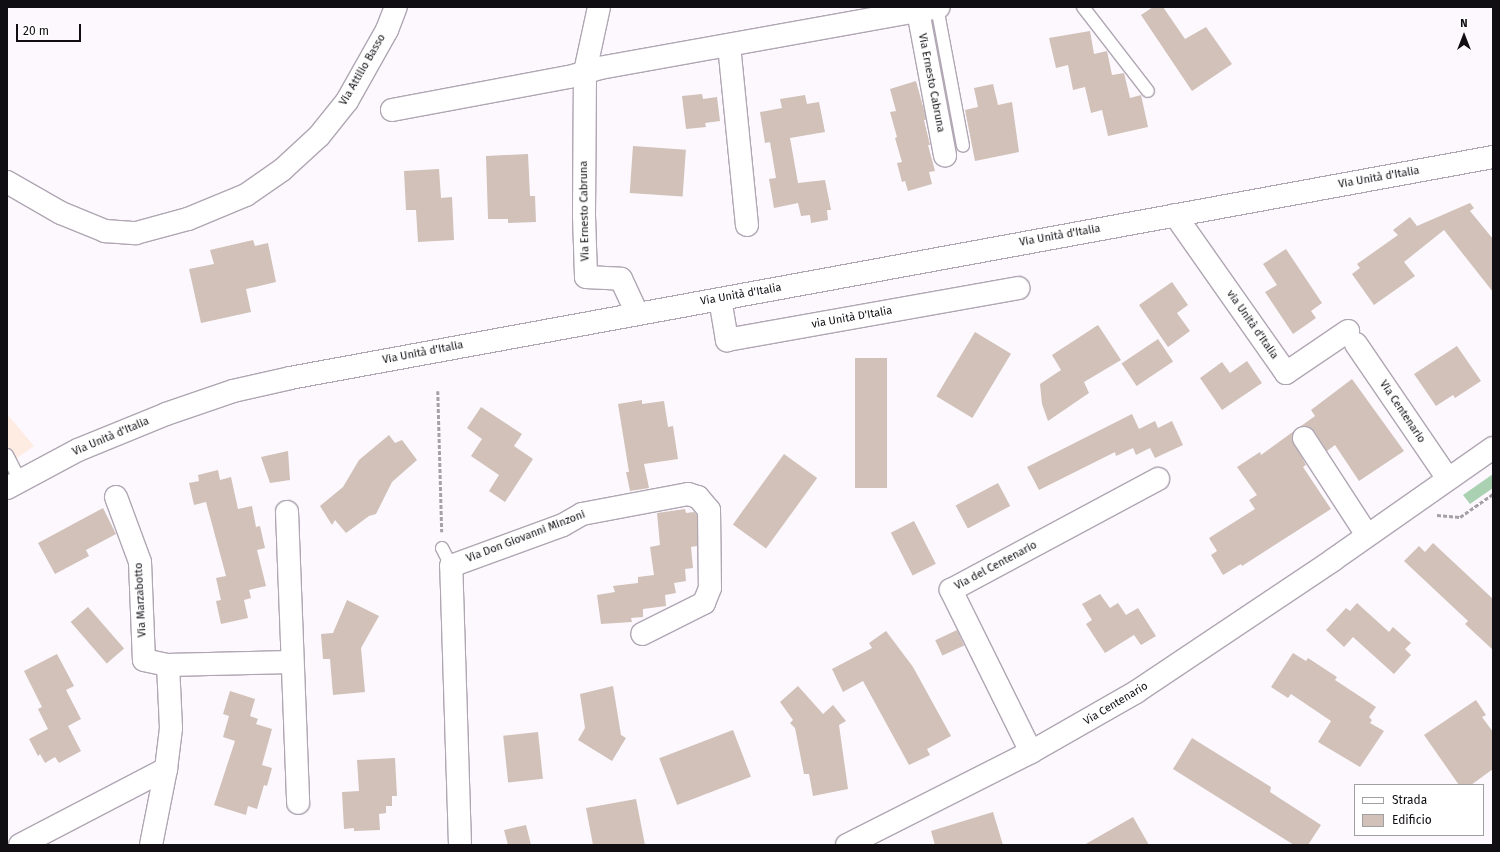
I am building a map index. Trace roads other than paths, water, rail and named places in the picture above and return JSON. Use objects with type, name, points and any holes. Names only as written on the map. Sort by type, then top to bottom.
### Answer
[{"type":"street","name":"Via Attilio Basso","points":[[7,182],[61,213],[105,231],[136,233],[188,219],[246,195],[282,170],[319,136],[347,101],[387,30],[396,7]]},
{"type":"street","name":"Via Ernesto Cabruna","points":[[599,7],[585,72],[584,216],[586,277],[621,279],[637,314]]},
{"type":"street","name":"Via Ernesto Cabruna","points":[[392,110],[600,68],[931,8],[954,151]]},
{"type":"street","points":[[729,45],[747,225]]},
{"type":"street","name":"Via Unità d'Italia","points":[[11,471],[78,450],[113,434],[233,391],[305,375],[1493,157]]},
{"type":"street","name":"via Unità d'Italia","points":[[1175,215],[1286,373],[1352,337]]},
{"type":"street","name":"via Unità D'Italia","points":[[720,299],[727,340],[1018,288]]},
{"type":"street","name":"Via Centenario","points":[[1352,337],[1448,479]]},
{"type":"street","points":[[1304,438],[1367,535]]},
{"type":"street","name":"Via Centenario","points":[[847,845],[1030,752],[1097,716],[1167,673],[1493,448]]},
{"type":"street","name":"Via del Centenario","points":[[1030,752],[951,590],[1158,479]]},
{"type":"street","name":"Via Don Giovanni Minzoni","points":[[460,845],[447,557],[563,525],[582,514],[688,494],[698,497],[709,510],[710,588],[704,603],[642,634]]},
{"type":"street","name":"Via Marzabotto","points":[[116,497],[140,562],[144,660],[168,665],[291,662]]},
{"type":"street","points":[[287,512],[291,662],[298,803]]},
{"type":"street","points":[[151,845],[166,769],[171,728],[168,665]]},
{"type":"street","points":[[20,845],[166,769]]},
{"type":"lane","points":[[1083,7],[1148,91]]}]
